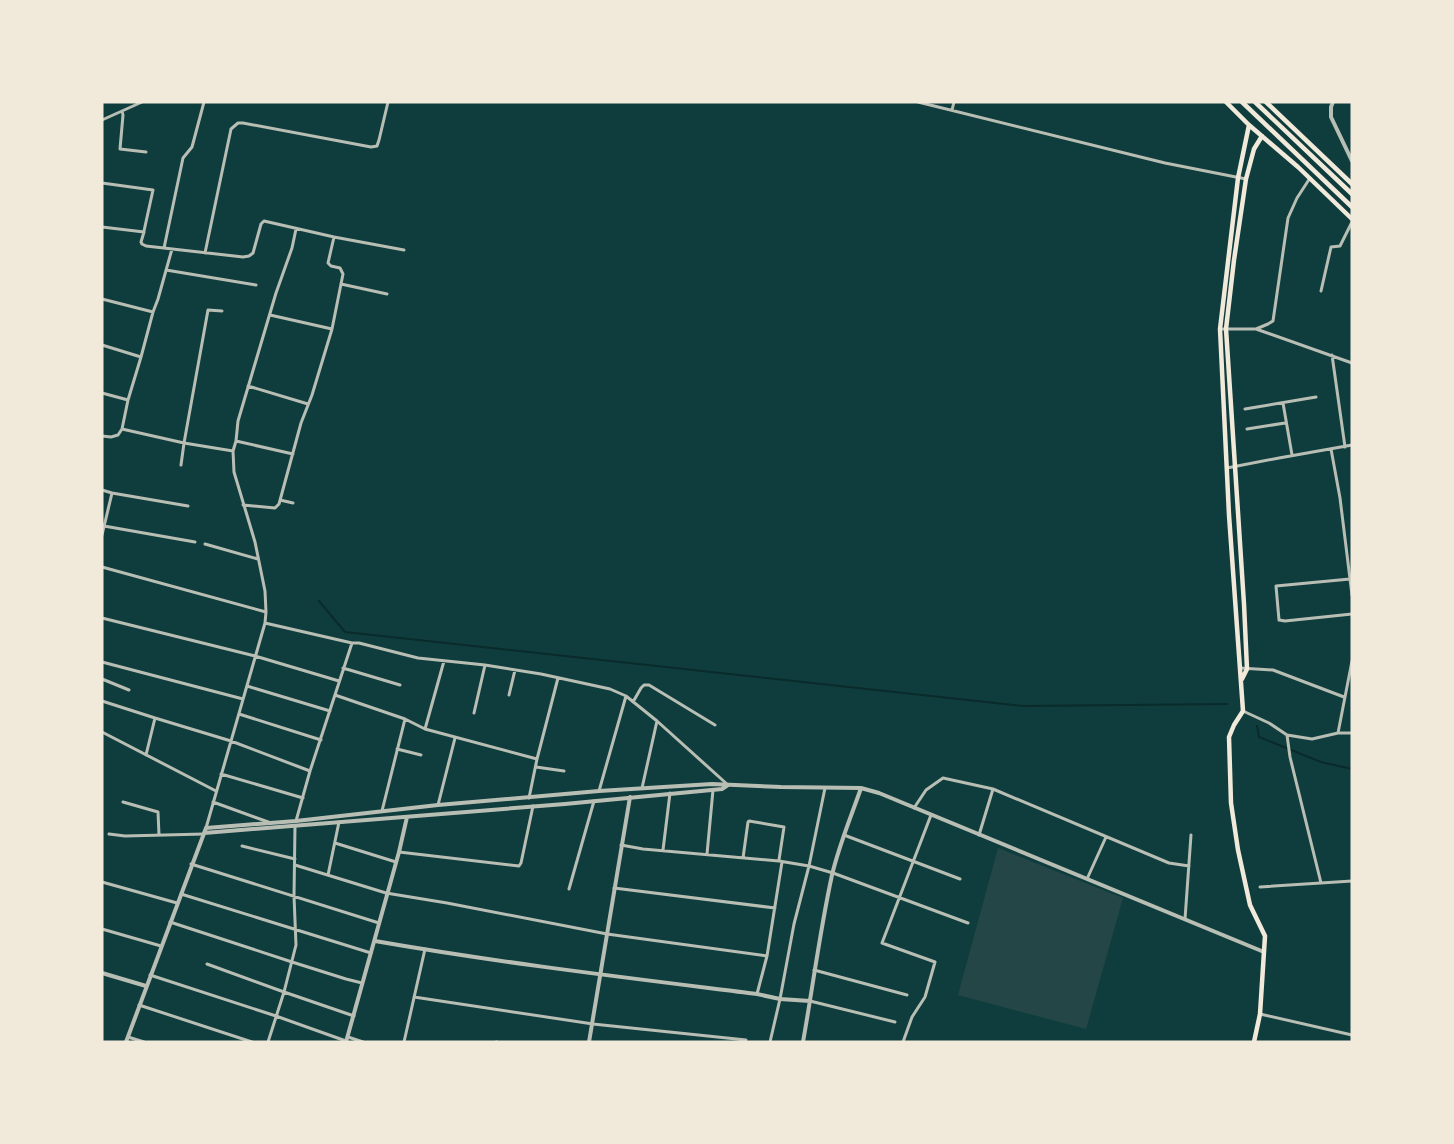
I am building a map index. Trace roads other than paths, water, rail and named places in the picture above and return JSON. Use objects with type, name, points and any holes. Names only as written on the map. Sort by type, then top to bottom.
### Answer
[{"type":"main road","points":[[1226,102],[1249,125],[1299,167],[1352,220]]},
{"type":"main road","points":[[1242,102],[1352,207]]},
{"type":"main road","points":[[1255,102],[1352,194]]},
{"type":"main road","points":[[1266,102],[1352,184]]},
{"type":"main road","points":[[1249,125],[1238,178],[1223,329],[1229,515],[1243,711],[1229,737],[1231,803],[1250,905],[1264,936],[1260,1014],[1254,1042]]},
{"type":"main road","points":[[1240,681],[1247,669],[1244,604],[1223,329],[1246,179],[1254,149],[1262,136]]},
{"type":"main road","points":[[1299,167],[1316,149]]},
{"type":"street","points":[[102,120],[142,102]]},
{"type":"street","points":[[164,248],[183,158],[192,147],[204,102]]},
{"type":"street","points":[[205,253],[231,129],[234,126],[243,123],[371,147],[377,146],[388,102]]},
{"type":"street","points":[[918,102],[1165,163],[1246,179]]},
{"type":"street","points":[[952,110],[954,102]]},
{"type":"street","points":[[1333,102],[1330,107],[1330,117],[1352,161]]},
{"type":"street","points":[[122,111],[120,149],[146,152]]},
{"type":"street","points":[[1256,329],[1273,321],[1288,218],[1310,178]]},
{"type":"street","points":[[102,183],[153,190],[141,242],[146,246],[243,257],[251,255],[264,221],[404,250]]},
{"type":"street","points":[[1321,291],[1331,247],[1341,246],[1352,220]]},
{"type":"street","points":[[102,227],[144,232]]},
{"type":"street","points":[[144,1042],[127,1040],[206,828],[265,623],[265,591],[255,542],[234,472],[232,451],[236,441],[238,420],[296,229]]},
{"type":"street","points":[[243,505],[275,508],[280,500],[301,423],[332,328],[342,271],[328,263],[334,237]]},
{"type":"street","points":[[102,436],[118,435],[122,429],[128,400],[172,249]]},
{"type":"street","points":[[166,270],[256,285]]},
{"type":"street","points":[[340,284],[387,294]]},
{"type":"street","points":[[102,299],[153,312]]},
{"type":"street","points":[[181,465],[208,310],[222,311]]},
{"type":"street","points":[[270,315],[332,328]]},
{"type":"street","points":[[1223,329],[1256,329],[1352,363]]},
{"type":"street","points":[[102,345],[141,357]]},
{"type":"street","points":[[1332,356],[1346,447]]},
{"type":"street","points":[[248,386],[308,404]]},
{"type":"street","points":[[102,393],[128,400]]},
{"type":"street","points":[[1245,409],[1316,397]]},
{"type":"street","points":[[1283,403],[1292,455]]},
{"type":"street","points":[[1247,429],[1285,423]]},
{"type":"street","points":[[122,429],[232,451]]},
{"type":"street","points":[[236,441],[293,454]]},
{"type":"street","points":[[1227,468],[1352,445]]},
{"type":"street","points":[[1331,449],[1340,498],[1352,595]]},
{"type":"street","points":[[102,490],[188,506]]},
{"type":"street","points":[[102,535],[112,493]]},
{"type":"street","points":[[280,500],[293,503]]},
{"type":"street","points":[[104,526],[195,542]]},
{"type":"street","points":[[205,544],[258,560]]},
{"type":"street","points":[[102,567],[266,612]]},
{"type":"street","points":[[1350,579],[1276,586],[1279,620],[1352,614]]},
{"type":"street","points":[[102,618],[255,656],[339,681]]},
{"type":"street","points":[[265,623],[418,657],[485,665],[602,687],[626,696],[728,785]]},
{"type":"street","points":[[268,1042],[296,945],[294,896],[296,824],[310,771],[352,643]]},
{"type":"street","points":[[425,729],[445,661]]},
{"type":"street","points":[[1338,733],[1352,661]]},
{"type":"street","points":[[102,662],[243,699]]},
{"type":"street","points":[[474,713],[485,665]]},
{"type":"street","points":[[343,668],[400,685]]},
{"type":"street","points":[[1240,668],[1273,670],[1344,698]]},
{"type":"street","points":[[510,695],[515,670]]},
{"type":"street","points":[[529,798],[558,678]]},
{"type":"street","points":[[102,679],[129,690]]},
{"type":"street","points":[[633,702],[644,684],[649,685],[715,725]]},
{"type":"street","points":[[247,686],[330,711]]},
{"type":"street","points":[[335,695],[405,719],[425,729],[537,759]]},
{"type":"street","points":[[599,791],[626,696]]},
{"type":"street","points":[[102,701],[231,741],[310,771]]},
{"type":"street","points":[[1243,711],[1269,723],[1287,735],[1312,739],[1338,733],[1352,733]]},
{"type":"street","points":[[238,714],[321,740]]},
{"type":"street","points":[[146,755],[155,718]]},
{"type":"street","points":[[382,811],[405,719]]},
{"type":"street","points":[[642,788],[657,721]]},
{"type":"street","points":[[102,732],[216,791]]},
{"type":"street","points":[[1287,735],[1321,884]]},
{"type":"street","points":[[438,805],[455,738]]},
{"type":"street","points":[[397,749],[421,755]]},
{"type":"street","points":[[536,767],[564,771]]},
{"type":"street","points":[[221,774],[303,798]]},
{"type":"street","points":[[914,808],[926,790],[944,778],[993,789],[1169,863],[1189,866]]},
{"type":"street","points":[[109,834],[125,836],[204,834],[438,805],[721,783],[781,787],[861,788],[879,793],[1263,952]]},
{"type":"street","points":[[206,828],[407,817],[713,790],[722,789],[728,785]]},
{"type":"street","points":[[770,1042],[825,788]]},
{"type":"street","points":[[803,1042],[832,873],[861,788]]},
{"type":"street","points":[[979,835],[993,789]]},
{"type":"street","points":[[707,854],[713,790]]},
{"type":"street","points":[[663,850],[670,793]]},
{"type":"street","points":[[589,1042],[630,797]]},
{"type":"street","points":[[569,889],[594,801]]},
{"type":"street","points":[[123,802],[158,812],[159,835]]},
{"type":"street","points":[[213,802],[271,823]]},
{"type":"street","points":[[399,852],[519,866],[532,806]]},
{"type":"street","points":[[903,1042],[912,1017],[925,997],[935,963],[882,943],[931,815]]},
{"type":"street","points":[[347,1040],[407,817]]},
{"type":"street","points":[[743,858],[749,821],[784,827],[775,908],[757,994]]},
{"type":"street","points":[[328,875],[339,822]]},
{"type":"street","points":[[844,835],[960,879]]},
{"type":"street","points":[[1087,879],[1106,836]]},
{"type":"street","points":[[1185,919],[1191,836]]},
{"type":"street","points":[[335,843],[396,862]]},
{"type":"street","points":[[621,844],[643,849],[780,861],[809,866],[968,923]]},
{"type":"street","points":[[242,846],[295,859]]},
{"type":"street","points":[[191,864],[379,922]]},
{"type":"street","points":[[295,865],[386,893],[607,934],[766,956]]},
{"type":"street","points":[[1260,887],[1352,881]]},
{"type":"street","points":[[102,882],[177,903]]},
{"type":"street","points":[[615,888],[775,908]]},
{"type":"street","points":[[181,894],[371,953]]},
{"type":"street","points":[[170,922],[362,983]]},
{"type":"street","points":[[102,929],[161,946]]},
{"type":"street","points":[[375,941],[600,975],[810,1001],[895,1022]]},
{"type":"street","points":[[404,1042],[425,949]]},
{"type":"street","points":[[207,964],[354,1016]]},
{"type":"street","points":[[814,970],[907,995]]},
{"type":"street","points":[[102,973],[146,986]]},
{"type":"street","points":[[150,975],[347,1040],[363,1042]]},
{"type":"street","points":[[414,997],[592,1024],[746,1040]]},
{"type":"street","points":[[139,1005],[252,1042]]},
{"type":"street","points":[[1260,1014],[1352,1035]]},
{"type":"waterway","points":[[319,601],[345,632],[1023,706],[1227,704]]},
{"type":"waterway","points":[[1257,726],[1259,737],[1321,762],[1352,769]]}]
